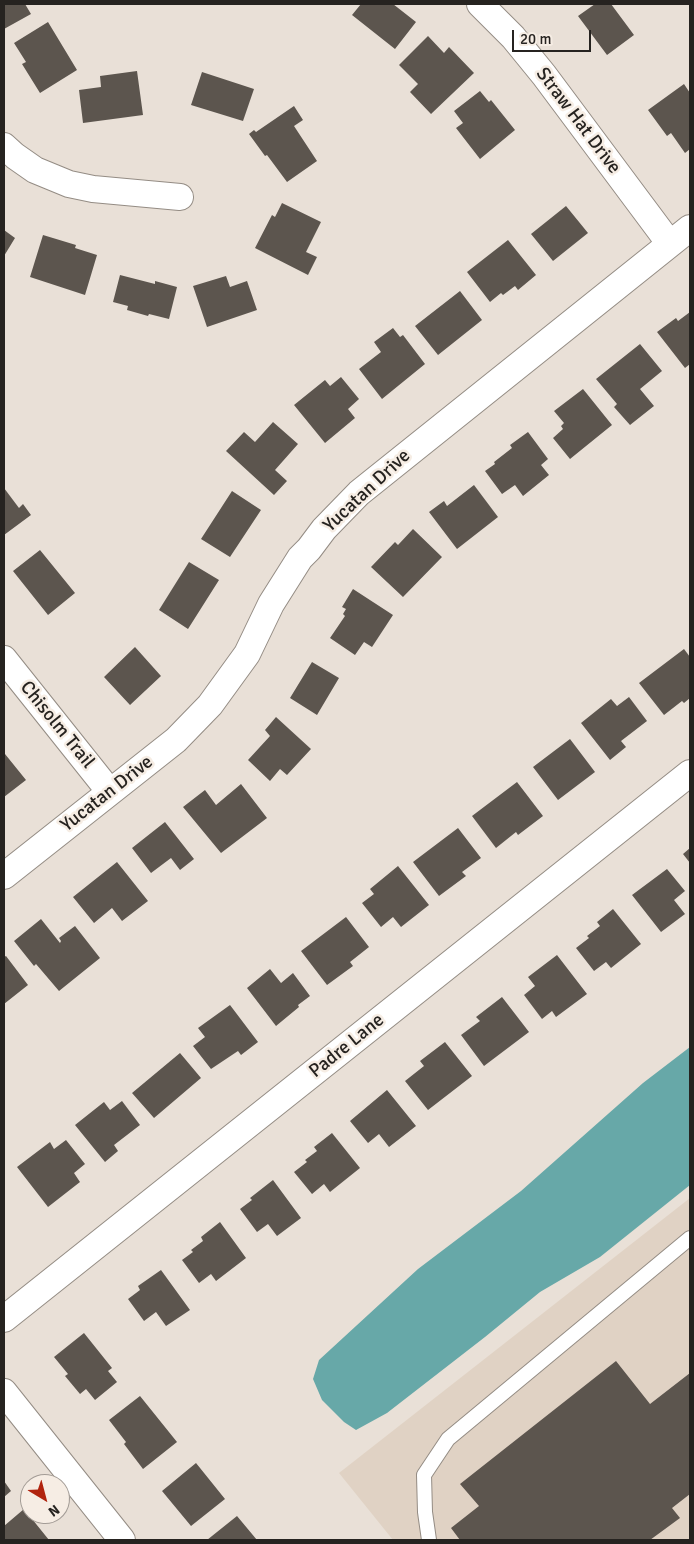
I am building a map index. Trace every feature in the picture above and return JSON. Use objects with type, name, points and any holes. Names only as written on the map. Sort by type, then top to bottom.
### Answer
[{"type":"street","name":"Straw Hat Drive","points":[[480,4],[513,37],[544,75],[670,244]]},
{"type":"street","points":[[4,146],[36,170],[69,184],[93,189],[180,197]]},
{"type":"street","name":"Yucatan Drive","points":[[4,876],[176,740],[210,705],[247,654],[271,604],[300,558],[324,528],[359,493],[690,228]]},
{"type":"street","name":"Chisolm Trail","points":[[4,659],[110,792]]},
{"type":"street","name":"Padre Lane","points":[[4,1319],[690,773]]},
{"type":"street","points":[[4,1392],[122,1540]]},
{"type":"lane","points":[[429,1540],[425,1512],[424,1475],[448,1439],[690,1238]]},
{"type":"shaded area","points":[[690,1198],[690,1540],[393,1540],[339,1473]]},
{"type":"water","points":[[690,1047],[690,1185],[600,1257],[540,1292],[387,1413],[356,1430],[344,1422],[322,1400],[313,1379],[319,1360],[418,1269],[521,1191],[643,1083]]},
{"type":"building","points":[[4,4],[25,4],[31,14],[4,29]]},
{"type":"building","points":[[361,4],[393,4],[416,22],[395,49],[352,15]]},
{"type":"building","points":[[595,4],[611,4],[634,35],[607,55],[578,16]]},
{"type":"building","points":[[48,22],[77,70],[40,93],[22,64],[26,62],[14,43]]},
{"type":"building","points":[[428,36],[444,53],[449,47],[474,73],[431,114],[410,92],[418,84],[399,65]]},
{"type":"building","points":[[137,71],[143,115],[83,123],[79,90],[101,87],[100,76]]},
{"type":"building","points":[[202,72],[254,89],[243,121],[191,105]]},
{"type":"building","points":[[684,84],[690,93],[690,149],[685,153],[671,133],[667,136],[648,110]]},
{"type":"building","points":[[480,91],[489,102],[491,100],[515,130],[480,159],[456,128],[463,123],[454,111]]},
{"type":"building","points":[[294,106],[303,120],[294,126],[317,161],[287,182],[249,134],[254,130],[256,132]]},
{"type":"building","points":[[282,203],[321,222],[306,252],[317,257],[308,275],[255,248],[272,215],[275,217]]},
{"type":"building","points":[[566,206],[588,233],[553,261],[531,234]]},
{"type":"building","points":[[4,230],[15,238],[4,256]]},
{"type":"building","points":[[43,235],[76,245],[75,248],[97,255],[85,295],[30,277]]},
{"type":"building","points":[[508,240],[536,275],[518,290],[515,286],[503,295],[501,293],[490,302],[467,272]]},
{"type":"building","points":[[120,275],[155,284],[155,281],[177,287],[169,319],[127,310],[128,306],[113,302]]},
{"type":"building","points":[[226,276],[230,287],[247,281],[257,310],[207,327],[193,286]]},
{"type":"building","points":[[460,291],[482,320],[438,355],[415,326]]},
{"type":"building","points":[[690,312],[690,364],[685,368],[657,332],[676,318],[678,321]]},
{"type":"building","points":[[393,328],[400,337],[403,335],[425,364],[382,399],[359,369],[381,352],[374,342]]},
{"type":"building","points":[[640,344],[662,371],[640,389],[654,406],[630,425],[614,407],[617,404],[596,379]]},
{"type":"building","points":[[341,377],[359,399],[348,409],[355,418],[325,443],[294,405],[325,380],[330,386]]},
{"type":"building","points":[[583,389],[612,425],[570,459],[553,438],[563,429],[561,426],[564,423],[554,411]]},
{"type":"building","points":[[273,422],[298,444],[275,470],[287,481],[274,495],[226,451],[244,432],[255,442]]},
{"type":"building","points":[[528,432],[548,459],[541,465],[549,475],[523,496],[515,485],[502,494],[485,471],[512,448],[510,445]]},
{"type":"building","points":[[474,485],[498,517],[457,549],[429,512],[444,501],[447,506]]},
{"type":"building","points":[[4,488],[19,508],[23,504],[31,515],[4,535]]},
{"type":"building","points":[[232,491],[261,510],[230,557],[201,539]]},
{"type":"building","points":[[413,529],[442,557],[403,597],[371,567],[395,542],[398,545]]},
{"type":"building","points":[[40,550],[75,593],[48,615],[13,571]]},
{"type":"building","points":[[189,562],[219,580],[188,629],[159,610]]},
{"type":"building","points":[[353,589],[393,615],[372,647],[364,642],[355,655],[330,638],[345,616],[343,614],[346,609],[342,607]]},
{"type":"building","points":[[135,647],[161,676],[130,705],[104,677]]},
{"type":"building","points":[[684,649],[690,657],[690,698],[684,703],[682,701],[664,715],[639,683]]},
{"type":"building","points":[[312,662],[339,678],[317,715],[290,698]]},
{"type":"building","points":[[629,697],[647,721],[621,741],[626,747],[610,760],[581,723],[611,699],[617,706]]},
{"type":"building","points":[[276,717],[311,749],[287,775],[280,769],[270,781],[248,760],[270,736],[265,730]]},
{"type":"building","points":[[570,739],[595,772],[558,800],[533,767]]},
{"type":"building","points":[[4,755],[26,780],[4,797]]},
{"type":"building","points":[[517,782],[543,816],[518,835],[516,832],[496,848],[472,816]]},
{"type":"building","points":[[241,784],[267,818],[221,853],[183,807],[205,790],[216,805]]},
{"type":"building","points":[[165,822],[194,859],[180,870],[171,858],[151,873],[132,848]]},
{"type":"building","points":[[458,828],[481,858],[462,872],[466,876],[439,896],[413,862]]},
{"type":"building","points":[[690,848],[690,863],[683,854]]},
{"type":"building","points":[[117,862],[148,901],[122,921],[112,908],[94,923],[73,897]]},
{"type":"building","points":[[398,866],[429,905],[401,927],[393,917],[381,927],[362,903],[374,894],[370,889]]},
{"type":"building","points":[[667,869],[685,891],[674,900],[685,914],[661,932],[632,895]]},
{"type":"building","points":[[613,909],[641,944],[611,968],[606,962],[594,971],[576,948],[600,926],[597,922]]},
{"type":"building","points":[[346,917],[369,947],[350,962],[353,966],[327,985],[301,951]]},
{"type":"building","points":[[41,919],[60,943],[59,938],[75,926],[100,958],[59,991],[36,964],[34,966],[14,941]]},
{"type":"building","points":[[557,955],[587,994],[556,1017],[552,1011],[542,1019],[524,995],[535,986],[528,977]]},
{"type":"building","points":[[6,956],[28,985],[4,1004],[4,957]]},
{"type":"building","points":[[270,969],[281,983],[293,973],[310,996],[276,1026],[247,988]]},
{"type":"building","points":[[502,997],[529,1032],[484,1066],[461,1035],[480,1021],[476,1017]]},
{"type":"building","points":[[230,1005],[258,1042],[241,1055],[238,1051],[211,1069],[193,1046],[205,1037],[198,1028]]},
{"type":"building","points":[[445,1042],[472,1076],[428,1110],[405,1081],[424,1066],[420,1061]]},
{"type":"building","points":[[180,1053],[201,1078],[154,1118],[132,1093]]},
{"type":"building","points":[[387,1090],[416,1126],[389,1147],[379,1134],[368,1143],[350,1121]]},
{"type":"building","points":[[122,1101],[140,1125],[114,1145],[118,1151],[105,1162],[75,1125],[104,1102],[110,1110]]},
{"type":"building","points":[[332,1133],[360,1168],[330,1192],[324,1184],[312,1194],[294,1172],[317,1151],[314,1147]]},
{"type":"building","points":[[66,1140],[85,1164],[74,1173],[80,1182],[48,1207],[17,1167],[50,1142],[54,1149]]},
{"type":"building","points":[[273,1180],[301,1218],[277,1236],[268,1224],[257,1232],[240,1209],[252,1200],[250,1198]]},
{"type":"building","points":[[220,1222],[246,1258],[216,1281],[211,1274],[199,1283],[182,1260],[203,1241],[201,1237]]},
{"type":"building","points":[[161,1270],[190,1310],[166,1326],[156,1312],[144,1321],[128,1299],[140,1290],[138,1286]]},
{"type":"building","points":[[84,1333],[112,1368],[108,1371],[117,1382],[95,1400],[86,1389],[80,1394],[65,1376],[68,1374],[54,1357]]},
{"type":"building","points":[[616,1361],[650,1404],[690,1373],[690,1494],[672,1508],[680,1518],[650,1540],[460,1540],[451,1528],[479,1506],[460,1484]]},
{"type":"building","points":[[140,1396],[177,1442],[143,1469],[109,1420]]},
{"type":"building","points":[[196,1463],[225,1499],[191,1526],[162,1491]]},
{"type":"building","points":[[4,1481],[11,1491],[4,1497]]},
{"type":"building","points":[[20,1512],[20,1524],[36,1524],[49,1540],[4,1540],[4,1526]]},
{"type":"building","points":[[237,1516],[257,1540],[207,1540]]}]
